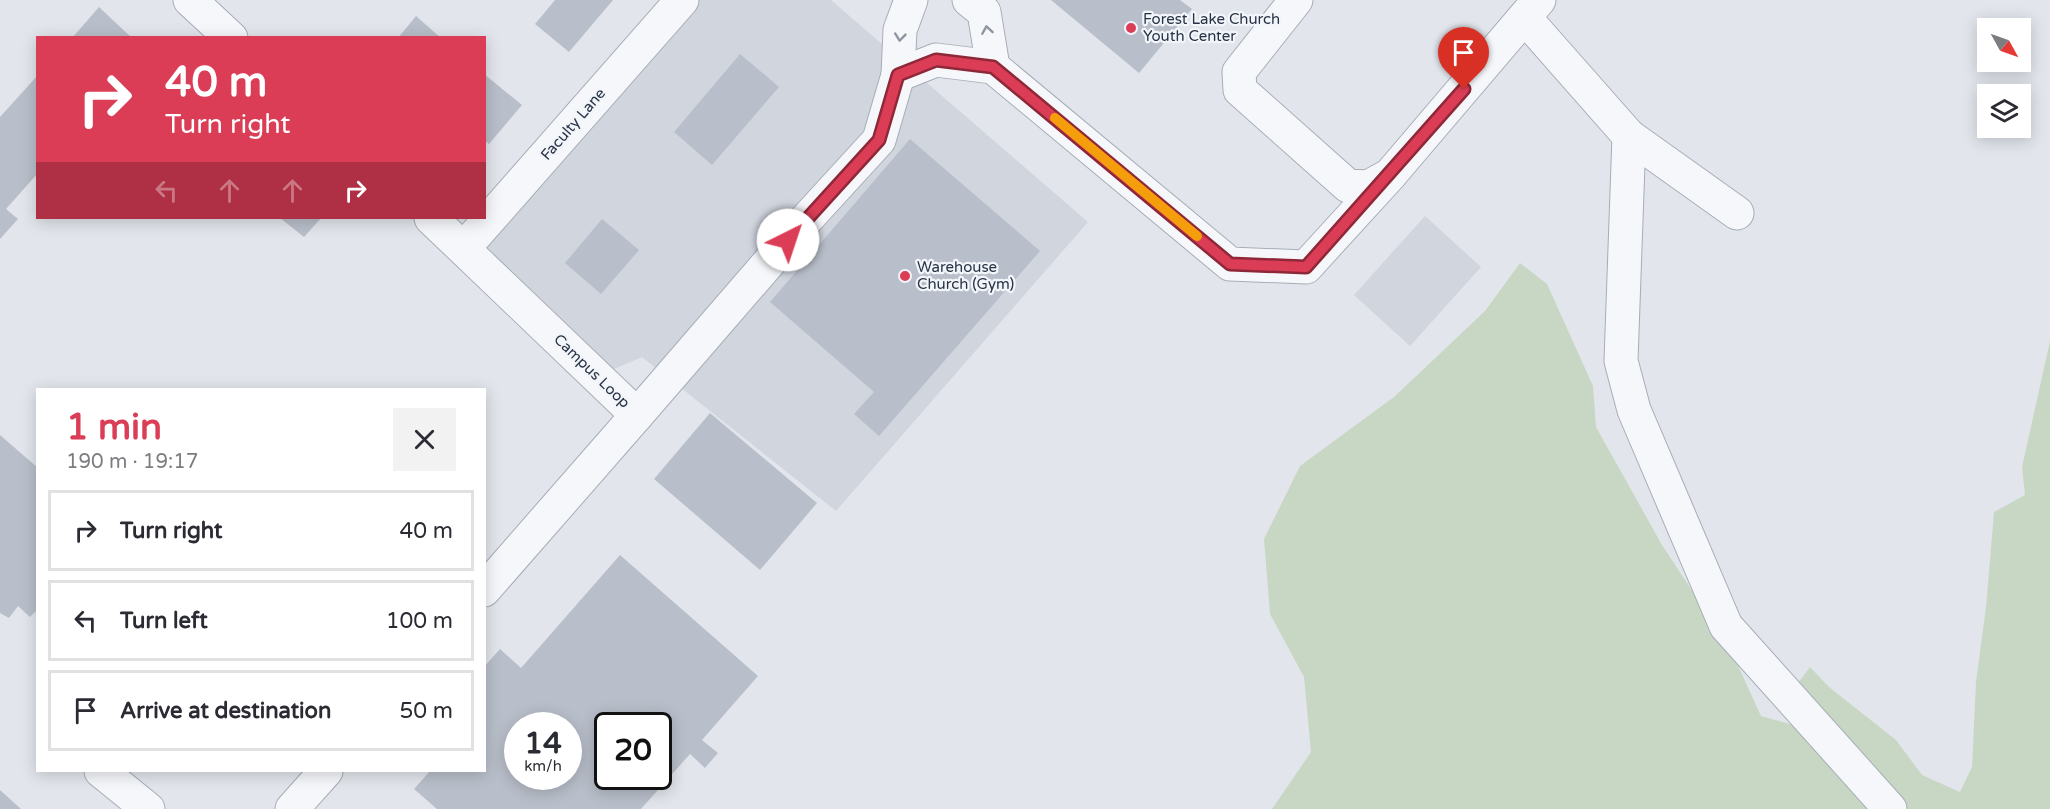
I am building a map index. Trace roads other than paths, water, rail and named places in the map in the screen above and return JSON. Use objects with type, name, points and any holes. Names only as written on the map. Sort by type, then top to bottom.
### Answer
[{"type":"lane","points":[[190,0],[229,36]]},
{"type":"lane","name":"Faculty Lane","points":[[464,248],[682,0]]},
{"type":"lane","points":[[637,415],[803,223],[879,140],[898,75],[900,30],[911,0]]},
{"type":"lane","points":[[969,0],[984,12],[993,67]]},
{"type":"lane","points":[[1296,0],[1239,72],[1240,90],[1348,186],[1368,187],[1390,175]]},
{"type":"lane","points":[[898,75],[936,60],[993,67],[1230,264],[1306,267],[1390,175],[1532,9],[1629,136],[1737,213]]},
{"type":"lane","points":[[1629,136],[1621,361],[1634,410],[1726,626],[1890,809]]},
{"type":"lane","name":"Campus Loop","points":[[432,219],[637,415],[486,588]]},
{"type":"lane","points":[[102,772],[148,809]]},
{"type":"lane","points":[[292,809],[325,772]]},
{"type":"place","name":"Forest Lake Church Youth Center","points":[[1131,28]]},
{"type":"place","name":"Warehouse Church (Gym)","points":[[905,276]]}]
